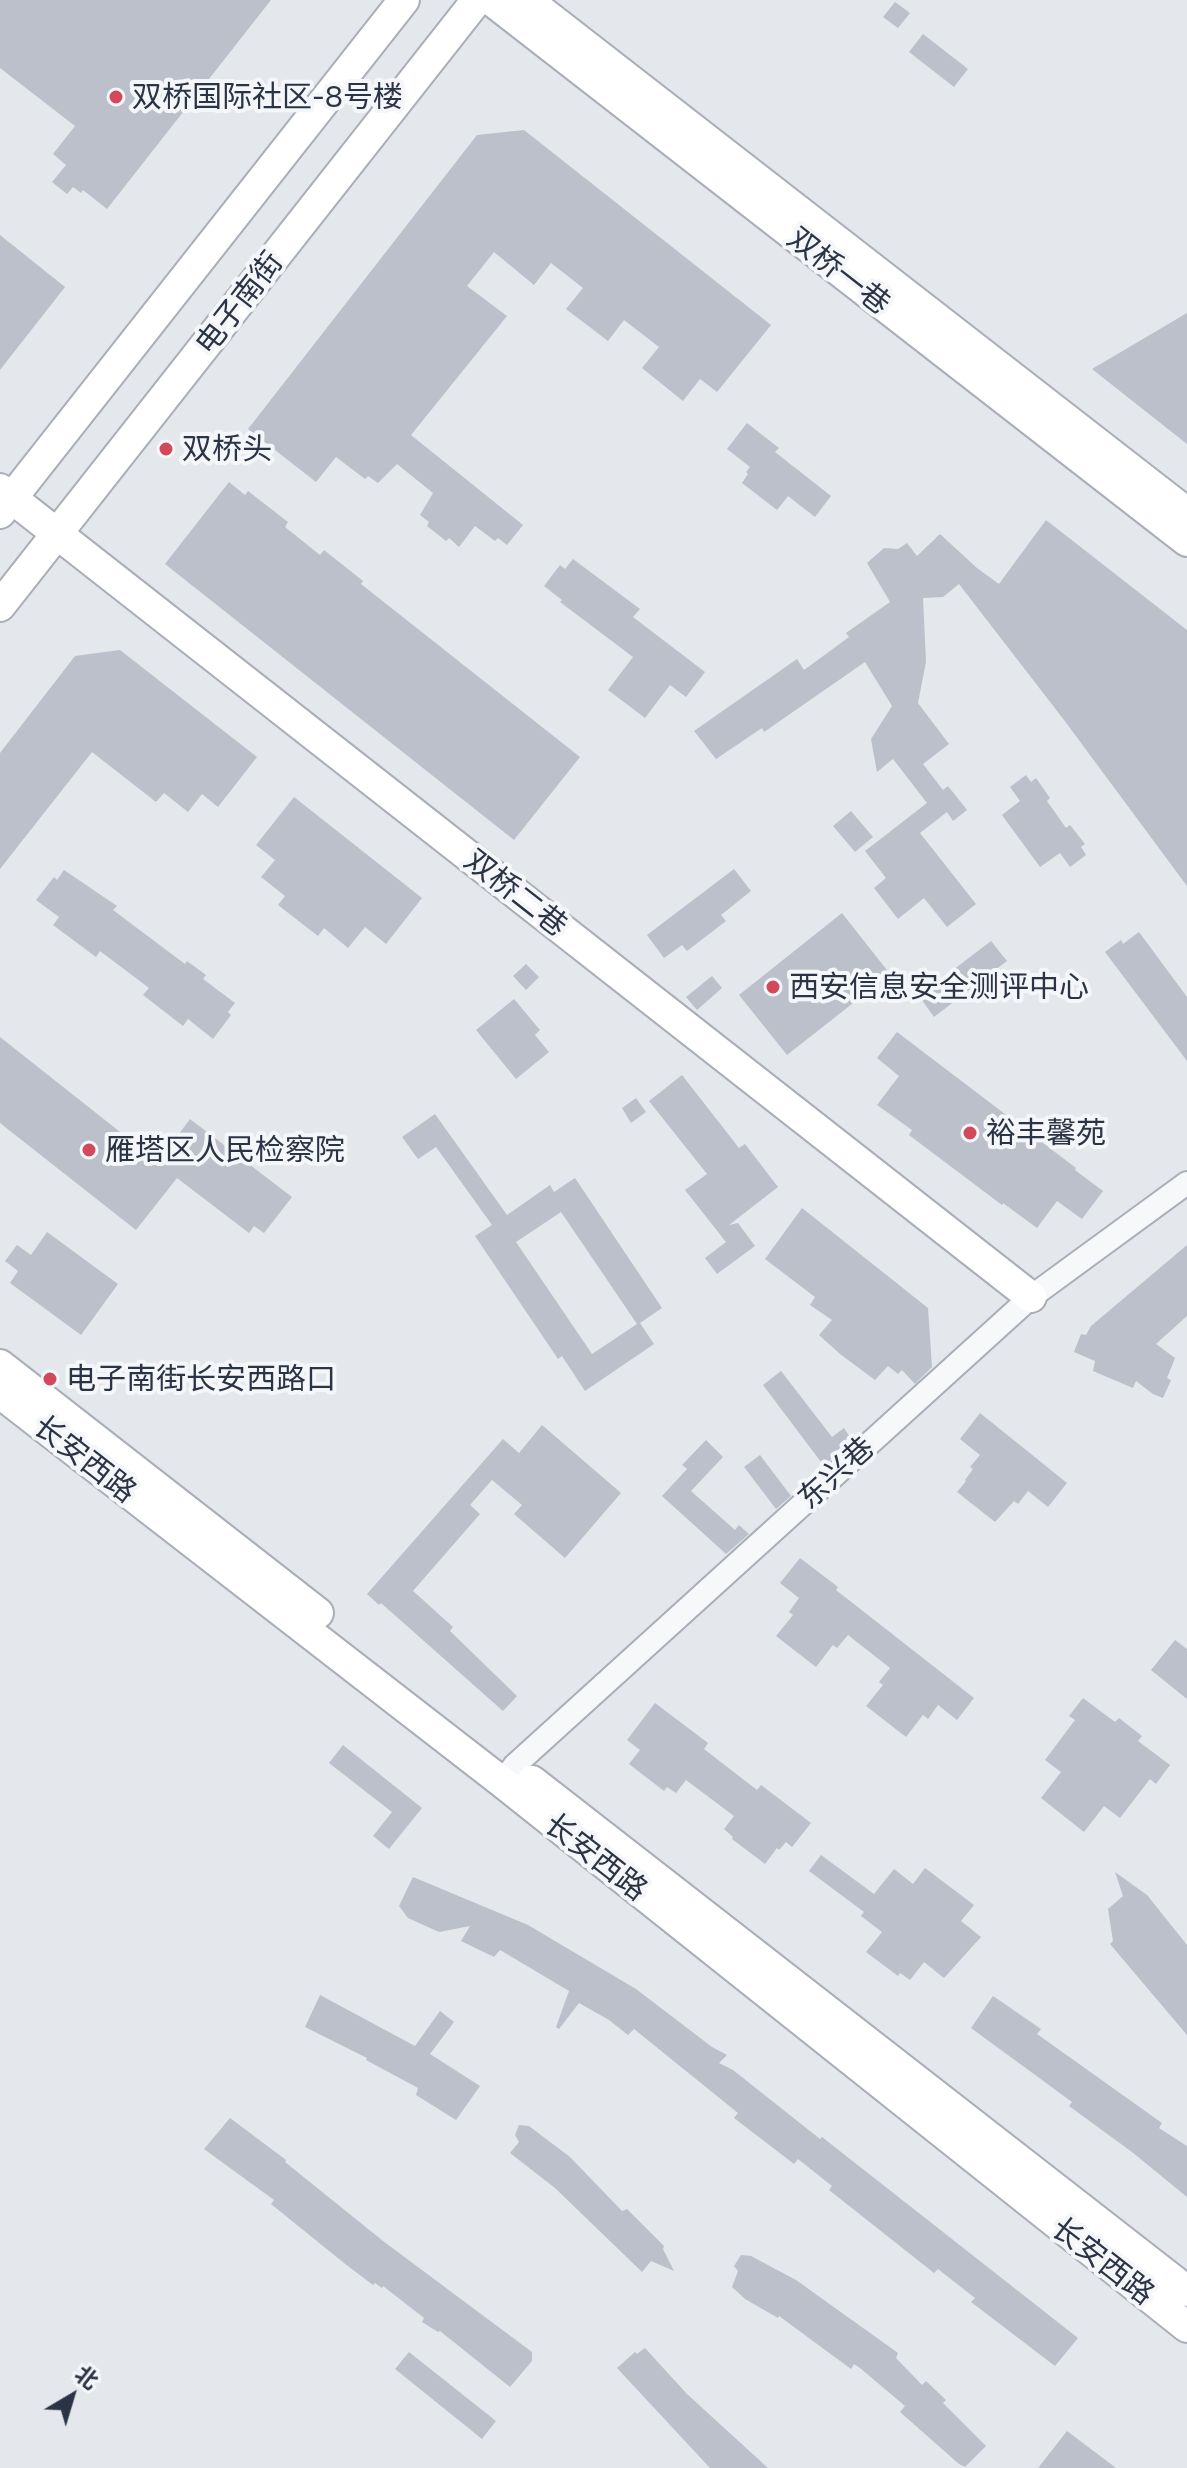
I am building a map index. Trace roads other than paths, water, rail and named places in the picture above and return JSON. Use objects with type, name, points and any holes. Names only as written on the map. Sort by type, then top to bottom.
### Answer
[{"type":"main road","name":"电子南街","points":[[4,500],[404,0]]},
{"type":"main road","name":"电子南街","points":[[0,606],[477,0]]},
{"type":"main road","name":"双桥一巷","points":[[491,0],[1187,541]]},
{"type":"main road","name":"双桥一巷","points":[[527,0],[1187,513]]},
{"type":"main road","name":"双桥二巷","points":[[4,500],[57,534],[1031,1297]]},
{"type":"main road","name":"长安西路","points":[[0,1365],[1187,2327]]},
{"type":"main road","name":"长安西路","points":[[0,1393],[508,1774],[1187,2291]]},
{"type":"street","name":"东兴巷","points":[[508,1774],[1031,1297],[1187,1183]]},
{"type":"place","name":"双桥国际社区-8号楼","points":[[116,97]]},
{"type":"place","name":"双桥头","points":[[166,449]]},
{"type":"place","name":"西安信息安全测评中心","points":[[773,987]]},
{"type":"place","name":"裕丰馨苑","points":[[970,1133]]},
{"type":"place","name":"雁塔区人民检察院","points":[[89,1150]]},
{"type":"place","name":"电子南街长安西路口","points":[[50,1379]]}]
